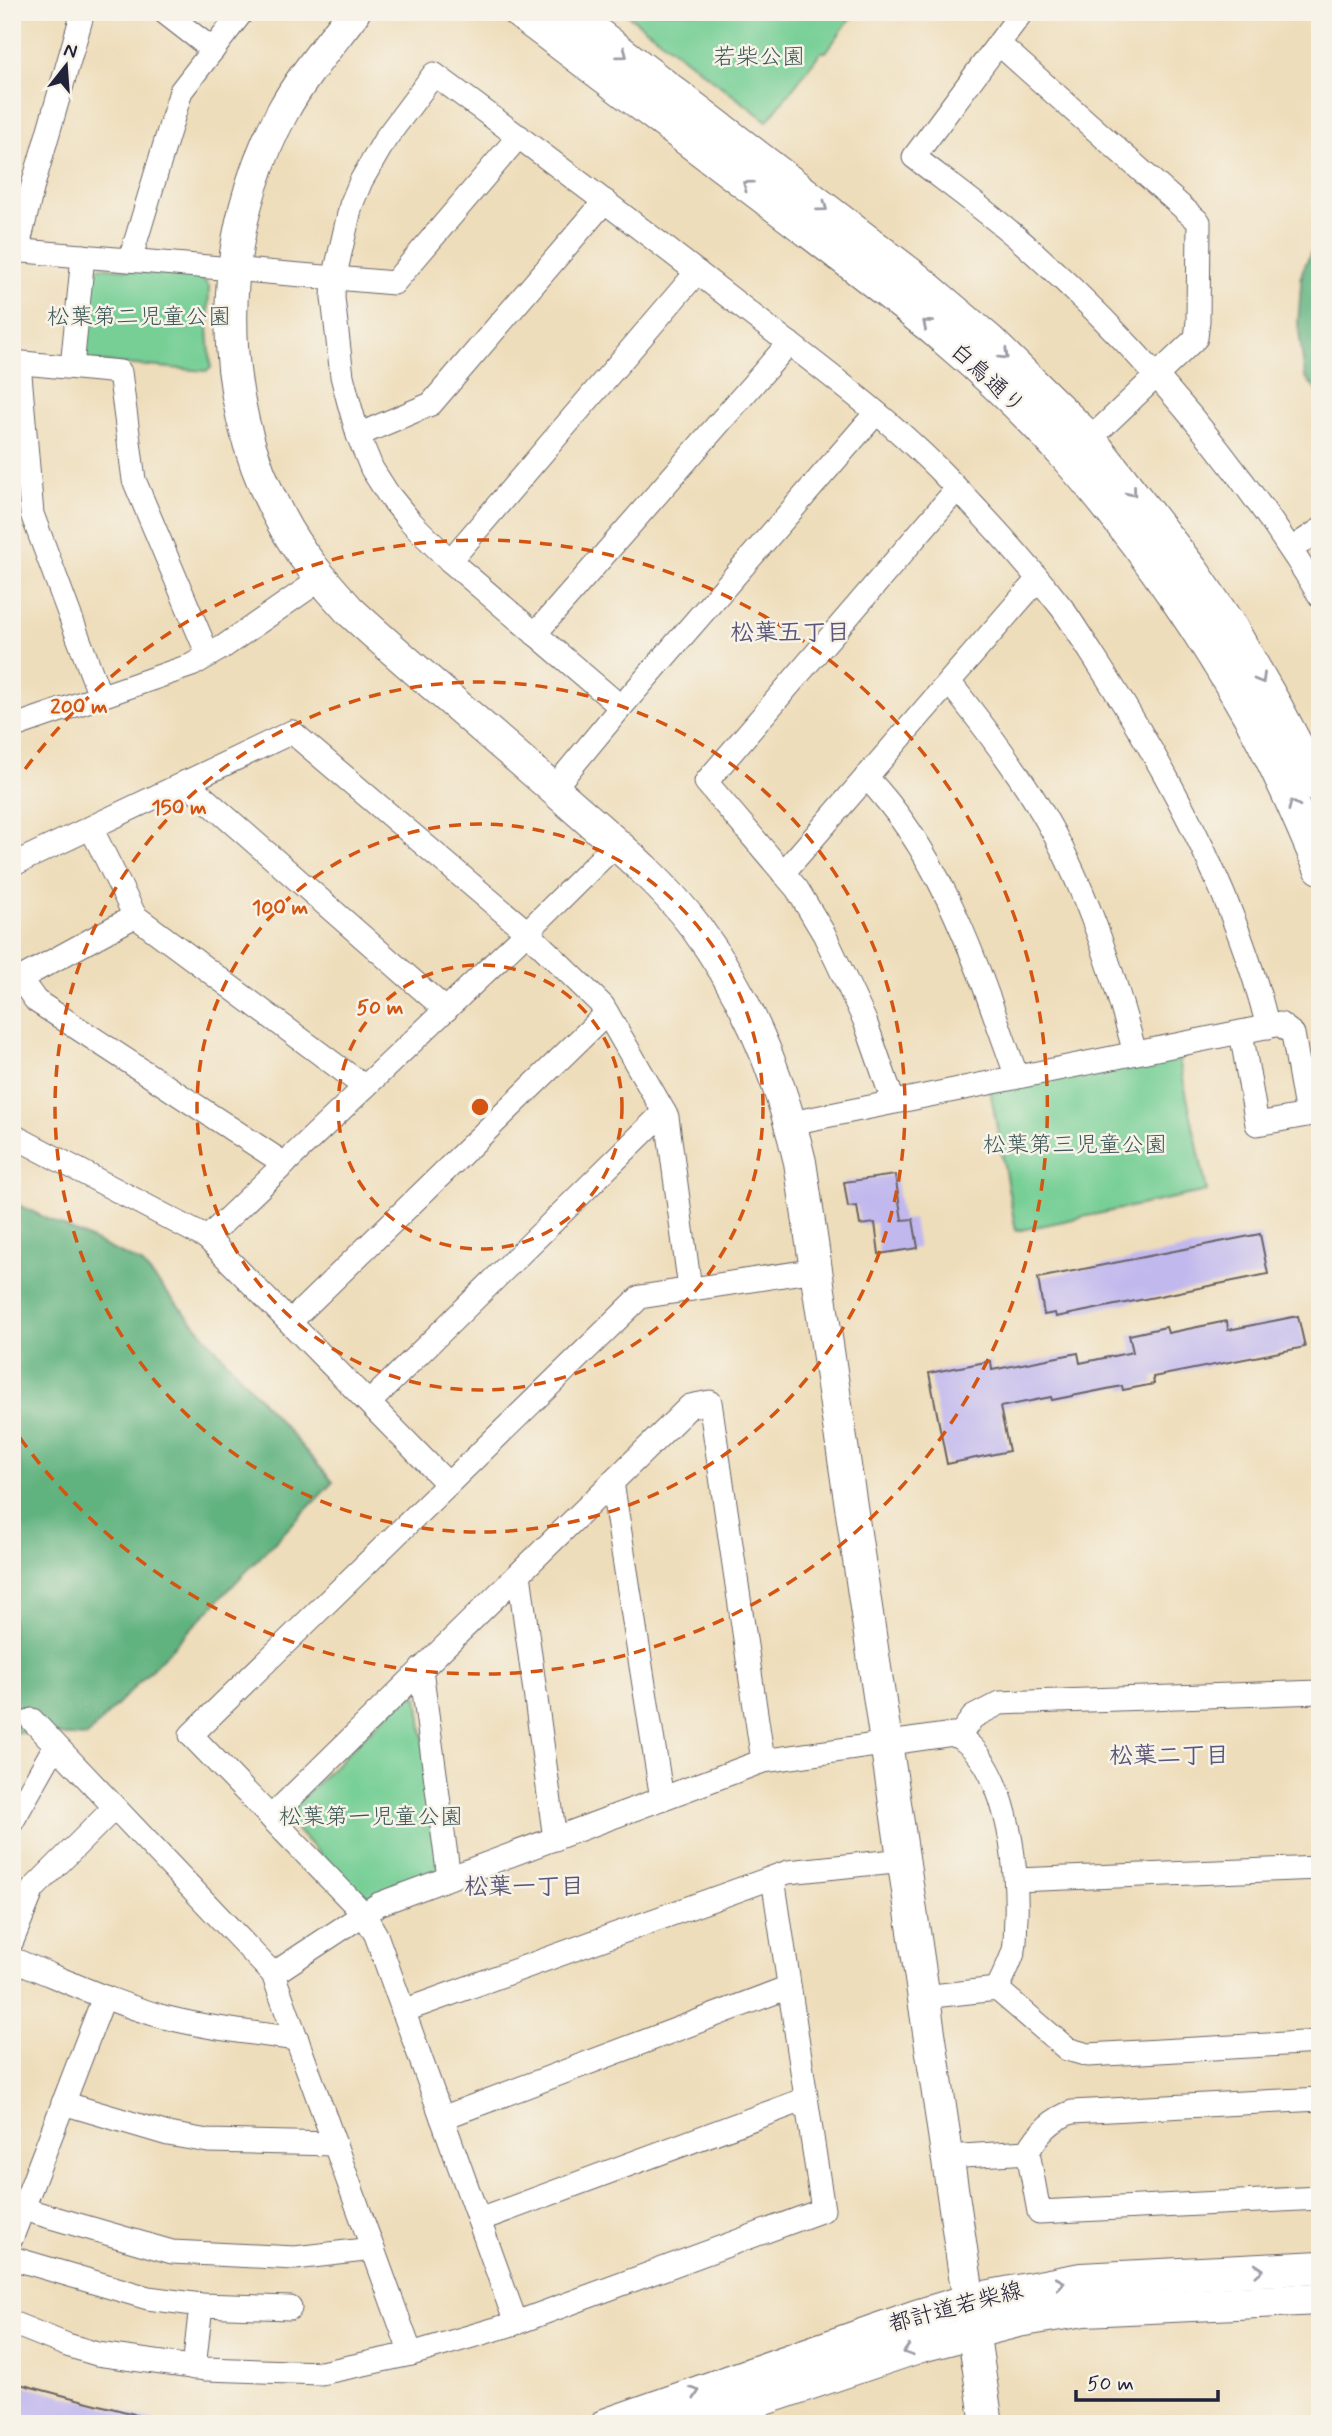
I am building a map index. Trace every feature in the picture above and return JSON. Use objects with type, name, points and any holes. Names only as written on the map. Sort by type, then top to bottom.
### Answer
[{"type":"street","points":[[83,12],[15,250],[394,283],[519,136]]},
{"type":"street","points":[[164,12],[213,50]]},
{"type":"street","points":[[131,260],[181,91],[242,12]]},
{"type":"street","points":[[354,12],[284,110],[253,179],[241,220],[231,311],[235,377],[244,429],[280,520],[321,579],[349,611],[554,788],[674,901],[732,982],[756,1026],[791,1123],[800,1162],[987,2424]]},
{"type":"street","name":"白鳥通り","points":[[518,12],[901,301],[968,360],[1077,447],[1121,524],[1204,642],[1249,717],[1291,800],[1320,868]]},
{"type":"street","name":"白鳥通り","points":[[569,12],[917,279],[989,340],[1077,447],[1192,571],[1231,627],[1320,789]]},
{"type":"street","points":[[1022,12],[914,156],[1029,248],[1156,377],[1247,488],[1291,549],[1320,596]]},
{"type":"street","points":[[999,44],[1199,222],[1196,338],[1077,447]]},
{"type":"street","points":[[621,707],[450,561],[410,521],[372,469],[358,435],[342,376],[336,339],[334,279],[351,205],[361,181],[386,138],[434,74],[605,201],[876,413],[957,489],[1038,579],[1063,610],[1132,718],[1177,799],[1224,897],[1258,990],[1268,1027]]},
{"type":"street","points":[[358,435],[431,404],[605,201]]},
{"type":"street","points":[[72,368],[83,256]]},
{"type":"street","points":[[450,561],[697,272]]},
{"type":"street","points":[[535,634],[789,343]]},
{"type":"street","points":[[100,696],[32,514],[16,363],[120,372],[134,481],[208,655]]},
{"type":"street","points":[[554,788],[876,413]]},
{"type":"street","points":[[893,1101],[865,1021],[824,934],[797,889],[706,782],[957,489]]},
{"type":"street","points":[[1291,549],[1320,530]]},
{"type":"street","points":[[12,727],[192,665],[321,579]]},
{"type":"street","points":[[783,873],[1038,579]]},
{"type":"street","points":[[949,682],[977,717],[1038,805],[1070,867],[1116,982],[1135,1053]]},
{"type":"street","points":[[12,865],[292,732],[527,932],[603,1006],[667,1117],[690,1289]]},
{"type":"street","points":[[866,777],[885,797],[925,857],[951,905],[1017,1077]]},
{"type":"street","points":[[186,782],[446,1010]]},
{"type":"street","points":[[91,828],[135,916],[365,1087]]},
{"type":"street","points":[[208,1238],[616,844]]},
{"type":"street","points":[[135,916],[16,981],[36,1001],[285,1164]]},
{"type":"street","points":[[290,1322],[607,1013]]},
{"type":"street","points":[[791,1123],[1280,1024],[1293,1034],[1307,1115],[1257,1124],[1241,1032]]},
{"type":"street","points":[[369,1403],[664,1112]]},
{"type":"street","points":[[12,1135],[208,1238],[448,1484]]},
{"type":"street","points":[[516,2323],[376,1935],[364,1914],[191,1735],[640,1297],[816,1270]]},
{"type":"street","points":[[271,1817],[690,1406],[710,1402],[764,1761]]},
{"type":"street","points":[[612,1482],[662,1799]]},
{"type":"street","points":[[519,1574],[555,1839]]},
{"type":"street","points":[[421,1669],[449,1878]]},
{"type":"street","points":[[958,1737],[974,1717],[1000,1703],[1320,1692]]},
{"type":"street","points":[[32,1720],[273,1974],[411,2354]]},
{"type":"street","points":[[273,1974],[379,1904],[764,1761],[942,1735],[958,1737],[972,1746],[996,1784],[1008,1824],[1016,1880],[1014,1948],[997,1989]]},
{"type":"street","points":[[12,1822],[55,1746]]},
{"type":"street","points":[[12,1941],[33,1889],[114,1808]]},
{"type":"street","points":[[403,2011],[788,1872],[905,1860]]},
{"type":"street","points":[[1016,1880],[1320,1868]]},
{"type":"street","points":[[12,2323],[97,2354],[194,2368],[321,2373],[411,2354],[516,2323],[823,2210],[773,1878]]},
{"type":"street","points":[[12,1959],[104,1997],[163,2017],[297,2039]]},
{"type":"street","points":[[442,2118],[789,1987]]},
{"type":"street","points":[[923,1997],[997,1989],[1067,2049],[1078,2054],[1320,2042]]},
{"type":"street","points":[[12,2236],[104,1997]]},
{"type":"street","points":[[479,2220],[806,2099]]},
{"type":"street","points":[[1320,2099],[1072,2112],[1059,2116],[1046,2127],[1028,2152],[1039,2213],[1320,2198]]},
{"type":"street","points":[[63,2103],[168,2134],[208,2141],[335,2144]]},
{"type":"street","points":[[947,2157],[1028,2152]]},
{"type":"street","points":[[23,2209],[172,2252],[295,2258],[373,2249]]},
{"type":"street","points":[[12,2258],[127,2293],[201,2305],[290,2308]]},
{"type":"street","name":"都計道若柴線","points":[[607,2424],[969,2300],[1081,2280],[1320,2267]]},
{"type":"street","name":"都計道若柴線","points":[[690,2424],[921,2346],[1018,2321],[1084,2309],[1320,2299]]},
{"type":"street","points":[[194,2368],[201,2305]]},
{"type":"green space","name":"若柴公園","points":[[624,12],[855,12],[826,52],[821,52],[767,121]]},
{"type":"green space","points":[[1320,232],[1320,394],[1305,377],[1298,324],[1302,272]]},
{"type":"green space","name":"松葉第二児童公園","points":[[99,267],[201,277],[209,286],[211,368],[206,371],[88,361],[81,352],[88,275]]},
{"type":"green space","name":"松葉第三児童公園","points":[[1178,1055],[1207,1191],[1016,1231],[990,1089]]},
{"type":"green space","points":[[12,1202],[141,1263],[333,1482],[86,1737],[12,1732]]},
{"type":"green space","name":"松葉第一児童公園","points":[[407,1694],[418,1697],[439,1862],[436,1873],[368,1899],[361,1897],[287,1820],[288,1812]]},
{"type":"building","points":[[895,1175],[902,1220],[913,1219],[918,1248],[879,1254],[875,1223],[860,1225],[857,1206],[848,1207],[844,1182]]},
{"type":"building","points":[[1260,1234],[1268,1274],[1056,1317],[1055,1313],[1044,1315],[1038,1278]]},
{"type":"building","points":[[1298,1316],[1305,1347],[1153,1377],[1154,1384],[1123,1390],[1122,1386],[1000,1407],[1009,1451],[947,1464],[929,1373],[991,1361],[992,1370],[1078,1353],[1080,1363],[1133,1352],[1129,1335],[1166,1327],[1168,1333],[1227,1321],[1228,1330]]},
{"type":"building","points":[[12,2382],[153,2419],[152,2424],[12,2424]]},
{"type":"district","name":"松葉五丁目","points":[[790,633]]},
{"type":"district","name":"松葉二丁目","points":[[1169,1756]]},
{"type":"district","name":"松葉一丁目","points":[[524,1887]]}]
